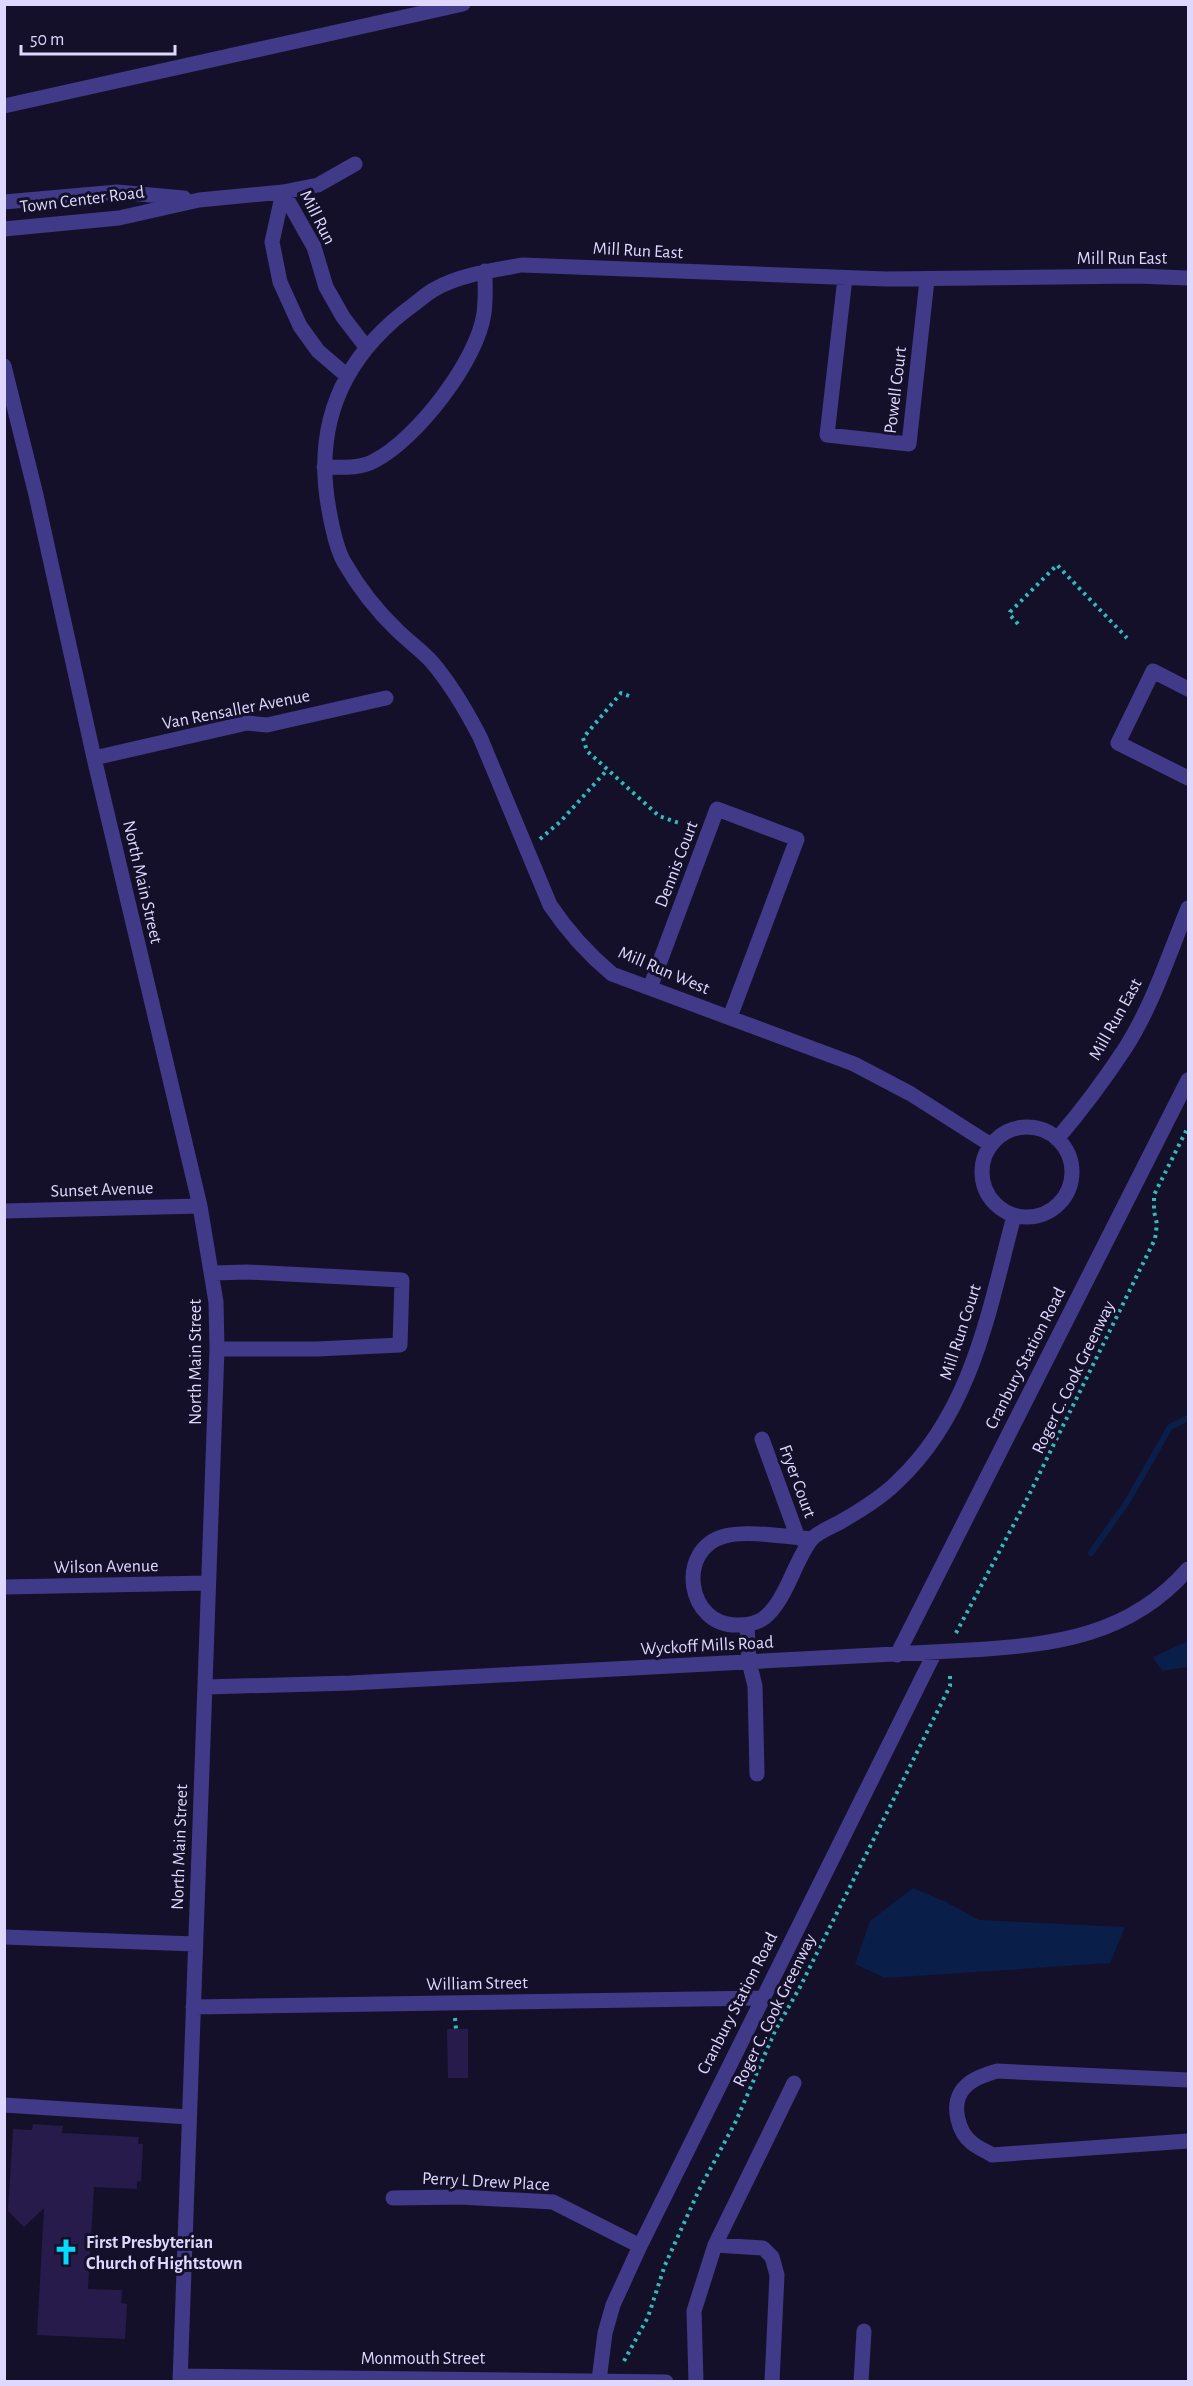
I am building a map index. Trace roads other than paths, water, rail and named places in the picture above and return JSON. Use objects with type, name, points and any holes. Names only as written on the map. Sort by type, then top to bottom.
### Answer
[{"type":"street","points":[[4,106],[463,4]]},
{"type":"street","name":"Town Center Road","points":[[4,229],[119,218],[199,200],[283,192],[318,185],[355,164]]},
{"type":"street","name":"Town Center Road","points":[[4,202],[117,192],[199,200]]},
{"type":"street","name":"Mill Run","points":[[283,192],[314,247],[326,287],[343,317],[366,346]]},
{"type":"street","name":"Mill Run","points":[[283,192],[272,242],[280,282],[300,326],[318,351],[346,375]]},
{"type":"street","name":"Mill Run East","points":[[359,588],[343,559],[326,492],[324,467],[329,421],[346,375],[366,346],[391,321],[436,288],[485,272],[522,265],[927,280],[1137,276],[1188,278]]},
{"type":"street","points":[[324,467],[349,467],[372,462],[400,442],[420,423],[450,387],[473,346],[484,314],[485,272]]},
{"type":"street","name":"Powell Court","points":[[845,278],[827,435],[909,444],[927,280]]},
{"type":"street","name":"North Main Street","points":[[4,366],[36,495],[94,758],[200,1206],[213,1273],[216,1302],[217,1349],[206,1687],[180,2379]]},
{"type":"street","name":"Mill Run West","points":[[359,588],[376,609],[429,659],[448,682],[480,737],[550,905],[566,930],[585,951],[612,974],[854,1064],[911,1094],[991,1145]]},
{"type":"street","points":[[1188,689],[1153,671],[1118,743],[1188,778]]},
{"type":"street","name":"Van Rensaller Avenue","points":[[94,758],[247,723],[267,725],[386,698]]},
{"type":"street","name":"Dennis Court","points":[[650,988],[717,809],[797,839],[730,1017]]},
{"type":"street","name":"Mill Run East","points":[[1057,1138],[1127,1046],[1148,1005],[1188,908]]},
{"type":"street","name":"Cranbury Station Road","points":[[897,1654],[1188,1083]]},
{"type":"street","points":[[1030,1127],[1057,1138],[1070,1161],[1072,1174],[1063,1200],[1053,1209],[1041,1215],[1027,1218],[1002,1211],[986,1192],[982,1180],[985,1156],[991,1145],[1002,1135],[1015,1129],[1030,1127]]},
{"type":"street","name":"Sunset Avenue","points":[[4,1211],[200,1206]]},
{"type":"street","name":"Mill Run Court","points":[[805,1538],[867,1506],[896,1484],[914,1467],[942,1428],[962,1390],[981,1343],[1014,1216]]},
{"type":"street","points":[[213,1273],[247,1272],[402,1280],[400,1345],[317,1349],[217,1349]]},
{"type":"street","name":"Fryer Court","points":[[762,1439],[805,1538]]},
{"type":"street","points":[[742,1534],[805,1538],[773,1610],[762,1619],[747,1625],[731,1626],[717,1621],[704,1611],[695,1597],[692,1581],[694,1566],[702,1551],[712,1542],[725,1536],[742,1534]]},
{"type":"street","name":"Wyckoff Mills Road","points":[[206,1687],[351,1683],[935,1652],[1056,1643],[1097,1632],[1137,1614],[1175,1585],[1188,1569]]},
{"type":"street","name":"Wilson Avenue","points":[[4,1587],[208,1583]]},
{"type":"street","points":[[747,1625],[749,1662],[755,1686],[757,1774]]},
{"type":"street","name":"Cranbury Station Road","points":[[600,2380],[605,2333],[614,2305],[640,2246],[935,1652]]},
{"type":"street","points":[[4,1937],[195,1944]]},
{"type":"street","name":"William Street","points":[[193,2007],[762,1998]]},
{"type":"street","points":[[1188,2080],[997,2071],[978,2077],[961,2092],[957,2109],[960,2129],[971,2143],[992,2155],[1188,2141]]},
{"type":"street","points":[[696,2382],[694,2311],[715,2245],[794,2083]]},
{"type":"street","points":[[4,2105],[189,2117]]},
{"type":"street","name":"Perry L Drew Place","points":[[393,2198],[460,2197],[554,2202],[640,2246]]},
{"type":"street","points":[[715,2245],[763,2248],[772,2257],[777,2275],[771,2382]]},
{"type":"street","points":[[861,2382],[864,2331]]},
{"type":"street","name":"Monmouth Street","points":[[180,2379],[666,2382]]},
{"type":"water","points":[[1188,1641],[1188,1667],[1162,1671],[1153,1657]]},
{"type":"water","points":[[913,1888],[979,1920],[1125,1927],[1110,1963],[885,1978],[855,1964],[870,1921]]},
{"type":"waterway","points":[[1091,1553],[1127,1502],[1170,1427],[1188,1418]]},
{"type":"place","name":"First Presbyterian Church of Hightstown","points":[[66,2252]]}]
